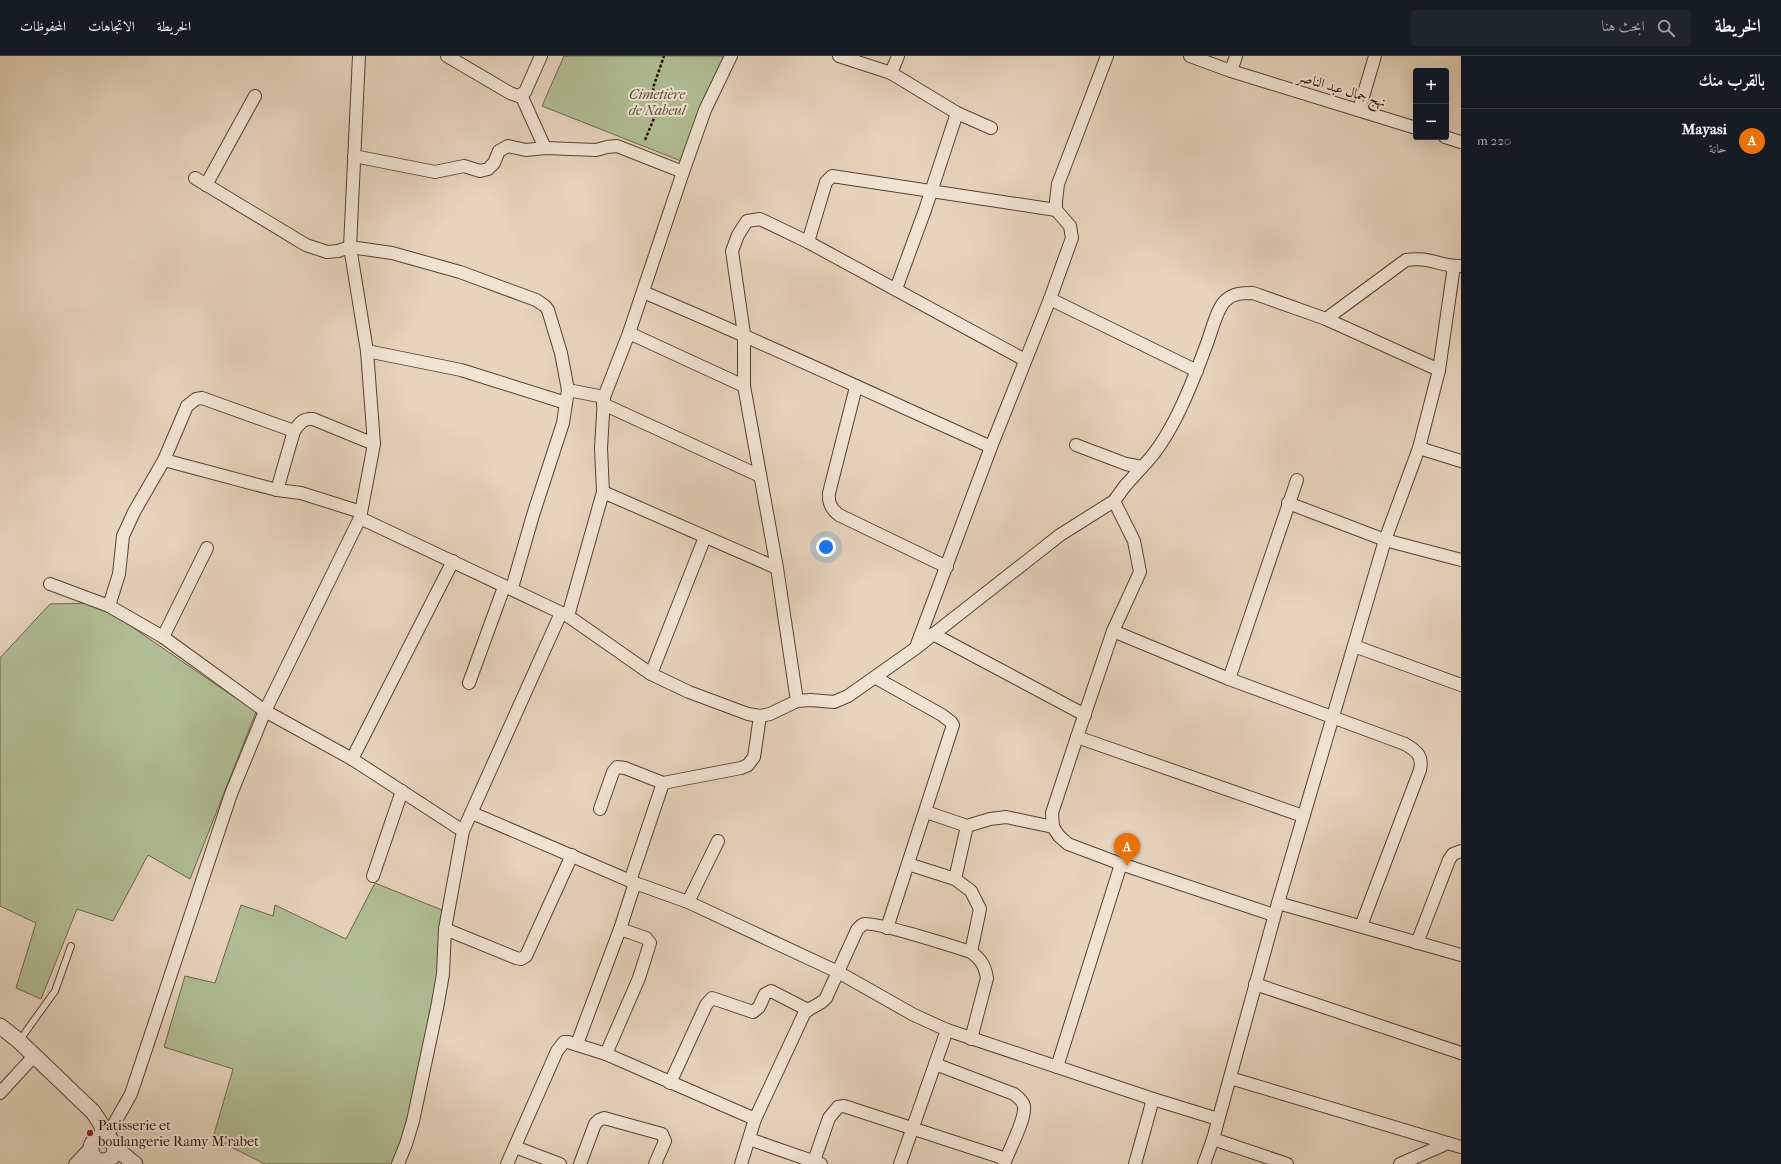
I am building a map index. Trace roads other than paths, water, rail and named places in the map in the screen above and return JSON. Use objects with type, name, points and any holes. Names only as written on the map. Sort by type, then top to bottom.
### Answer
[{"type":"street","points":[[75,1164],[104,1150],[131,1094],[232,794],[265,711],[360,515],[374,444],[367,351],[350,246],[359,56]]},
{"type":"street","points":[[447,56],[514,96],[522,95]]},
{"type":"street","points":[[522,95],[541,56]]},
{"type":"street","points":[[398,1164],[413,1121],[437,1008],[443,974],[445,929],[463,831],[565,614],[603,492],[601,448],[603,400],[629,333],[705,110],[731,56]]},
{"type":"street","points":[[839,56],[891,73],[957,113],[991,128]]},
{"type":"street","points":[[891,73],[898,56]]},
{"type":"street","points":[[1056,210],[1058,184],[1107,56]]},
{"type":"street","name":"نهج جمال عبد الناصر","points":[[1190,56],[1231,71],[1413,127]]},
{"type":"street","points":[[1231,71],[1236,56]]},
{"type":"street","points":[[1359,110],[1375,56]]},
{"type":"street","points":[[522,95],[545,148]]},
{"type":"street","points":[[206,186],[256,96]]},
{"type":"street","points":[[896,289],[931,192],[957,113]]},
{"type":"street","points":[[1449,138],[1461,142]]},
{"type":"street","points":[[354,156],[435,172],[464,166],[480,171],[488,169],[494,163],[499,151],[508,146],[526,150],[545,148],[596,150],[617,146],[683,172]]},
{"type":"street","points":[[808,242],[826,182],[832,176],[1056,210],[1070,226],[1072,238],[1050,299],[1024,360],[916,648]]},
{"type":"street","points":[[194,178],[306,245],[327,252],[338,251],[350,246],[392,253],[424,261],[460,272],[542,303],[548,310],[561,353],[568,390],[563,423],[508,588],[469,683]]},
{"type":"street","points":[[797,701],[776,568],[744,386],[744,334],[732,251],[738,235],[747,221],[760,219],[808,242],[1024,360]]},
{"type":"street","points":[[1204,1164],[1213,1139],[1274,915],[1385,540],[1419,448],[1439,370],[1457,266],[1418,258],[1406,260],[1326,319]]},
{"type":"street","points":[[643,292],[744,334],[856,387],[991,447]]},
{"type":"street","points":[[164,460],[278,490],[301,493],[360,515],[508,588],[565,614],[651,674],[689,692],[748,714],[760,716],[770,714],[797,701],[811,700],[834,702],[841,700],[876,678],[916,648],[1060,535],[1114,501],[1125,486],[1154,454],[1197,371],[1222,305],[1226,300],[1240,293],[1253,294],[1326,319],[1439,370]]},
{"type":"street","points":[[1050,299],[1197,371]]},
{"type":"street","points":[[629,333],[744,386]]},
{"type":"street","points":[[367,351],[404,357],[461,370],[566,403]]},
{"type":"street","points":[[856,387],[829,493],[830,505],[834,511],[947,567]]},
{"type":"street","points":[[568,390],[603,400],[760,476]]},
{"type":"street","points":[[109,606],[119,574],[123,536],[134,512],[164,460],[187,406],[196,399],[202,398],[294,431]]},
{"type":"street","points":[[278,490],[294,431],[302,420],[306,418],[313,418],[374,444]]},
{"type":"street","points":[[1076,445],[1126,464],[1142,467]]},
{"type":"street","points":[[1419,448],[1461,461]]},
{"type":"street","points":[[1229,679],[1297,480]]},
{"type":"street","points":[[603,492],[776,568]]},
{"type":"street","points":[[1114,501],[1134,541],[1140,572],[1113,631],[1077,736],[1052,813],[1053,827],[1059,836],[1068,844],[1121,864],[1274,915]]},
{"type":"street","points":[[1288,503],[1385,540],[1461,560]]},
{"type":"street","points":[[651,674],[705,537]]},
{"type":"street","points":[[163,637],[207,548]]},
{"type":"street","points":[[352,759],[453,561]]},
{"type":"street","points":[[50,584],[109,606],[163,637],[265,711],[352,759],[463,831]]},
{"type":"street","points":[[1113,631],[1229,679],[1405,744],[1415,750],[1422,762],[1420,770],[1361,926]]},
{"type":"street","points":[[934,634],[1085,715]]},
{"type":"street","points":[[1354,646],[1461,685]]},
{"type":"street","points":[[876,678],[942,715],[953,725],[926,812],[887,928]]},
{"type":"street","points":[[600,809],[613,772],[617,767],[625,768],[663,783],[741,768],[748,765],[754,757],[760,716]]},
{"type":"street","points":[[1077,736],[1303,816]]},
{"type":"street","points":[[577,1044],[620,929],[632,882],[663,783]]},
{"type":"street","points":[[373,876],[402,791]]},
{"type":"street","points":[[926,812],[967,826],[990,819],[1006,817],[1053,827]]},
{"type":"street","points":[[472,813],[632,882],[688,902],[838,972],[914,1015],[947,1030],[1153,1099],[1218,1119]]},
{"type":"street","points":[[955,879],[967,826]]},
{"type":"street","points":[[688,902],[718,841]]},
{"type":"street","points":[[1417,943],[1449,860],[1453,854],[1461,851]]},
{"type":"street","points":[[445,929],[521,959],[526,956],[530,949],[572,855]]},
{"type":"street","points":[[908,864],[955,879],[971,891],[980,909],[971,952]]},
{"type":"street","points":[[1056,1067],[1121,864]]},
{"type":"street","points":[[1278,903],[1461,955]]},
{"type":"street","points":[[741,1164],[755,1119],[808,1010],[822,1003],[860,926],[868,924],[887,928],[971,952],[980,959],[986,968],[987,978],[971,1039]]},
{"type":"street","points":[[606,1054],[639,978],[650,943],[646,938],[620,929]]},
{"type":"street","points":[[1256,984],[1461,1052]]},
{"type":"street","points":[[670,1083],[706,1005],[712,998],[753,1012],[759,1007],[765,994],[771,992],[808,1010]]},
{"type":"street","points":[[0,1026],[19,1041],[93,1112],[101,1124],[104,1150]]},
{"type":"street","points":[[900,1164],[914,1128],[947,1030]]},
{"type":"street","points":[[507,1164],[560,1045],[564,1042],[577,1044],[606,1054],[755,1119]]},
{"type":"street","points":[[0,1093],[34,1056]]},
{"type":"street","points":[[749,1139],[818,1163],[829,1118],[838,1107],[844,1106],[914,1128],[1005,1161],[1024,1114],[1024,1105],[1020,1098],[1014,1094],[936,1064]]},
{"type":"street","points":[[1230,1078],[1461,1147]]},
{"type":"street","points":[[1135,1164],[1153,1099]]},
{"type":"street","points":[[580,1164],[595,1124],[604,1118],[662,1134],[664,1141],[655,1164]]},
{"type":"street","points":[[1213,1139],[1287,1164]]},
{"type":"street","points":[[1400,1164],[1448,1143]]},
{"type":"street","points":[[514,1147],[560,1164]]},
{"type":"street","points":[[104,1150],[135,1164]]},
{"type":"lane","points":[[19,1041],[55,991],[71,946]]},
{"type":"place","name":"Mayasi","points":[[1127,866]]},
{"type":"place","name":"Patisserie et boulangerie Ramy M'rabet","points":[[90,1133]]},
{"type":"park label","name":"Cimetière de Nabeul","points":[[657,102]]}]
